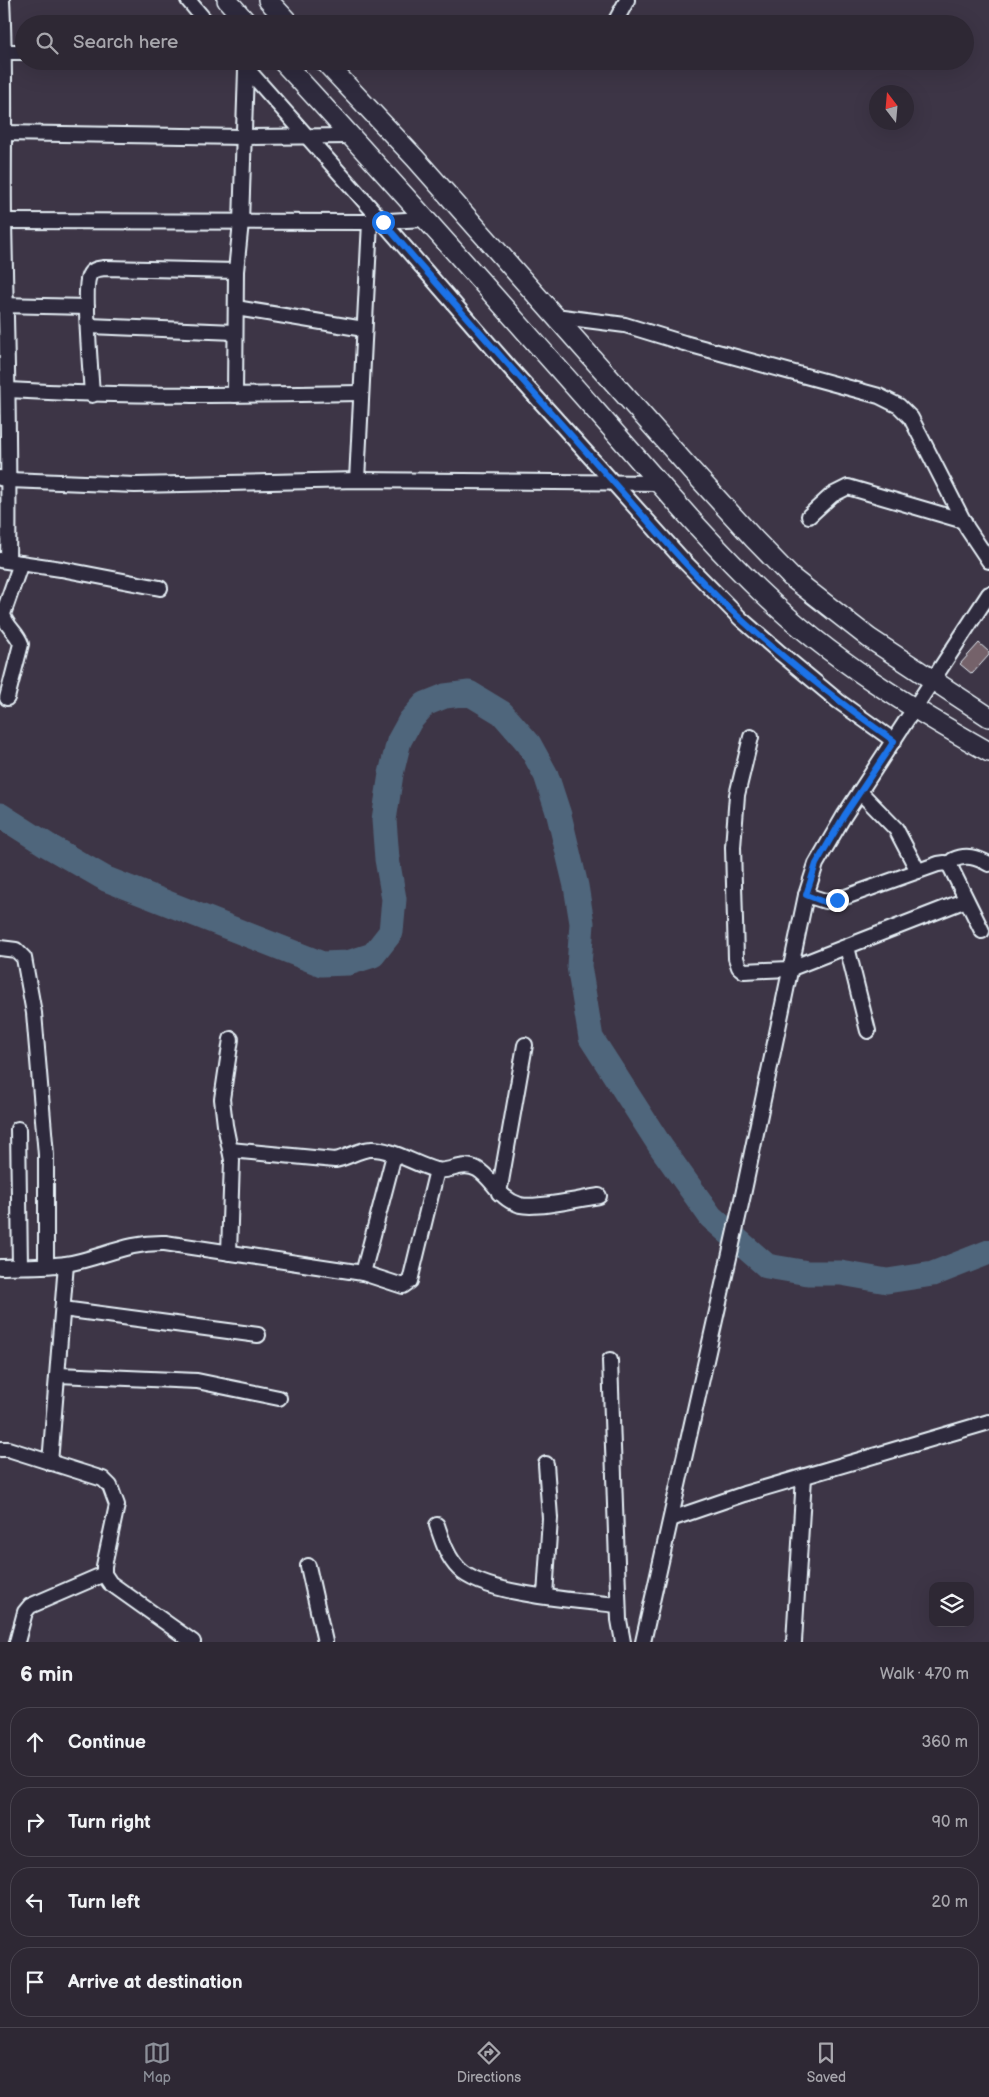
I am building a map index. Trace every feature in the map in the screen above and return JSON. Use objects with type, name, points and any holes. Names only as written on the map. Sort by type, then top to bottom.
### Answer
[{"type":"highway","points":[[227,0],[240,15]]},
{"type":"highway","points":[[268,0],[282,15]]},
{"type":"highway","points":[[290,70],[352,136],[730,561],[765,596],[853,668],[914,709],[989,752]]},
{"type":"highway","points":[[332,70],[415,158],[684,462],[754,539],[792,577],[869,638],[989,717]]},
{"type":"street","points":[[2,0],[3,305],[8,390],[4,412],[5,479],[10,561],[3,614],[4,621],[18,636],[21,644],[7,698]]},
{"type":"street","points":[[188,0],[200,15]]},
{"type":"street","points":[[619,15],[627,0]]},
{"type":"street","points":[[3,45],[15,49]]},
{"type":"street","points":[[235,395],[236,271],[241,222],[243,70]]},
{"type":"street","points":[[247,70],[307,137],[377,222],[682,559],[741,620],[838,701],[894,741]]},
{"type":"street","points":[[3,134],[243,137],[352,136]]},
{"type":"street","points":[[2,221],[377,222],[424,219]]},
{"type":"street","points":[[357,480],[364,328],[377,222]]},
{"type":"street","points":[[92,395],[87,307],[87,282],[89,274],[94,270],[236,271]]},
{"type":"street","points":[[3,305],[87,307]]},
{"type":"street","points":[[236,308],[364,328]]},
{"type":"street","points":[[555,316],[625,325],[879,396],[899,406],[911,418],[964,522],[989,561]]},
{"type":"street","points":[[89,326],[235,332]]},
{"type":"street","points":[[8,390],[92,395],[361,393]]},
{"type":"street","points":[[5,479],[135,485],[357,480],[660,483]]},
{"type":"street","points":[[809,516],[832,495],[848,487],[964,522]]},
{"type":"street","points":[[10,561],[160,588]]},
{"type":"street","points":[[643,1642],[743,1195],[789,969],[806,895],[816,864],[931,680],[989,594]]},
{"type":"street","points":[[751,737],[737,795],[733,848],[736,958],[739,967],[744,971],[789,969],[966,900]]},
{"type":"street","points":[[860,792],[896,829],[918,871]]},
{"type":"street","points":[[950,866],[953,860],[966,856],[989,864]]},
{"type":"street","points":[[806,895],[824,902],[837,900],[945,863],[950,866],[982,931]]},
{"type":"street","points":[[847,947],[868,1031]]},
{"type":"street","points":[[0,948],[16,950],[24,958],[34,1013],[46,1155],[46,1265]]},
{"type":"street","points":[[229,1253],[232,1181],[230,1150],[224,1126],[222,1099],[231,1039]]},
{"type":"street","points":[[499,1194],[525,1045]]},
{"type":"street","points":[[18,1128],[20,1266]]},
{"type":"street","points":[[230,1150],[325,1160],[348,1158],[369,1149],[394,1155],[437,1170],[458,1166],[474,1168],[482,1172],[499,1194],[510,1201],[522,1205],[599,1196]]},
{"type":"street","points":[[363,1272],[394,1155]]},
{"type":"street","points":[[0,1268],[66,1264],[129,1245],[147,1242],[363,1272],[398,1285],[407,1284],[410,1281],[437,1170]]},
{"type":"street","points":[[50,1463],[66,1264]]},
{"type":"street","points":[[63,1310],[258,1335]]},
{"type":"street","points":[[610,1360],[618,1620],[624,1642]]},
{"type":"street","points":[[58,1375],[197,1381],[279,1398]]},
{"type":"street","points":[[672,1519],[744,1494],[989,1422]]},
{"type":"street","points":[[0,1449],[103,1479],[110,1486],[118,1506],[104,1566],[104,1574],[110,1583],[193,1642]]},
{"type":"street","points":[[544,1596],[550,1518],[546,1464]]},
{"type":"street","points":[[794,1642],[804,1476]]},
{"type":"street","points":[[437,1525],[451,1561],[460,1571],[472,1579],[544,1596],[618,1606]]},
{"type":"street","points":[[308,1566],[325,1642]]},
{"type":"street","points":[[17,1642],[25,1612],[30,1606],[104,1574]]},
{"type":"building","points":[[979,643],[989,652],[989,655],[972,674],[960,664]]},
{"type":"waterway","points":[[0,815],[106,879],[322,964],[348,963],[373,955],[391,932],[394,899],[387,859],[384,820],[391,774],[399,741],[410,721],[425,704],[445,696],[469,693],[502,713],[529,744],[546,775],[559,815],[576,886],[582,923],[579,966],[591,1038],[661,1147],[711,1217],[767,1266],[808,1273],[841,1273],[887,1281],[933,1274],[989,1252]]},
{"type":"route","points":[[383,222],[510,368],[682,559],[741,620],[838,701],[894,741],[844,816],[816,864],[806,895],[824,902],[837,900]]}]
